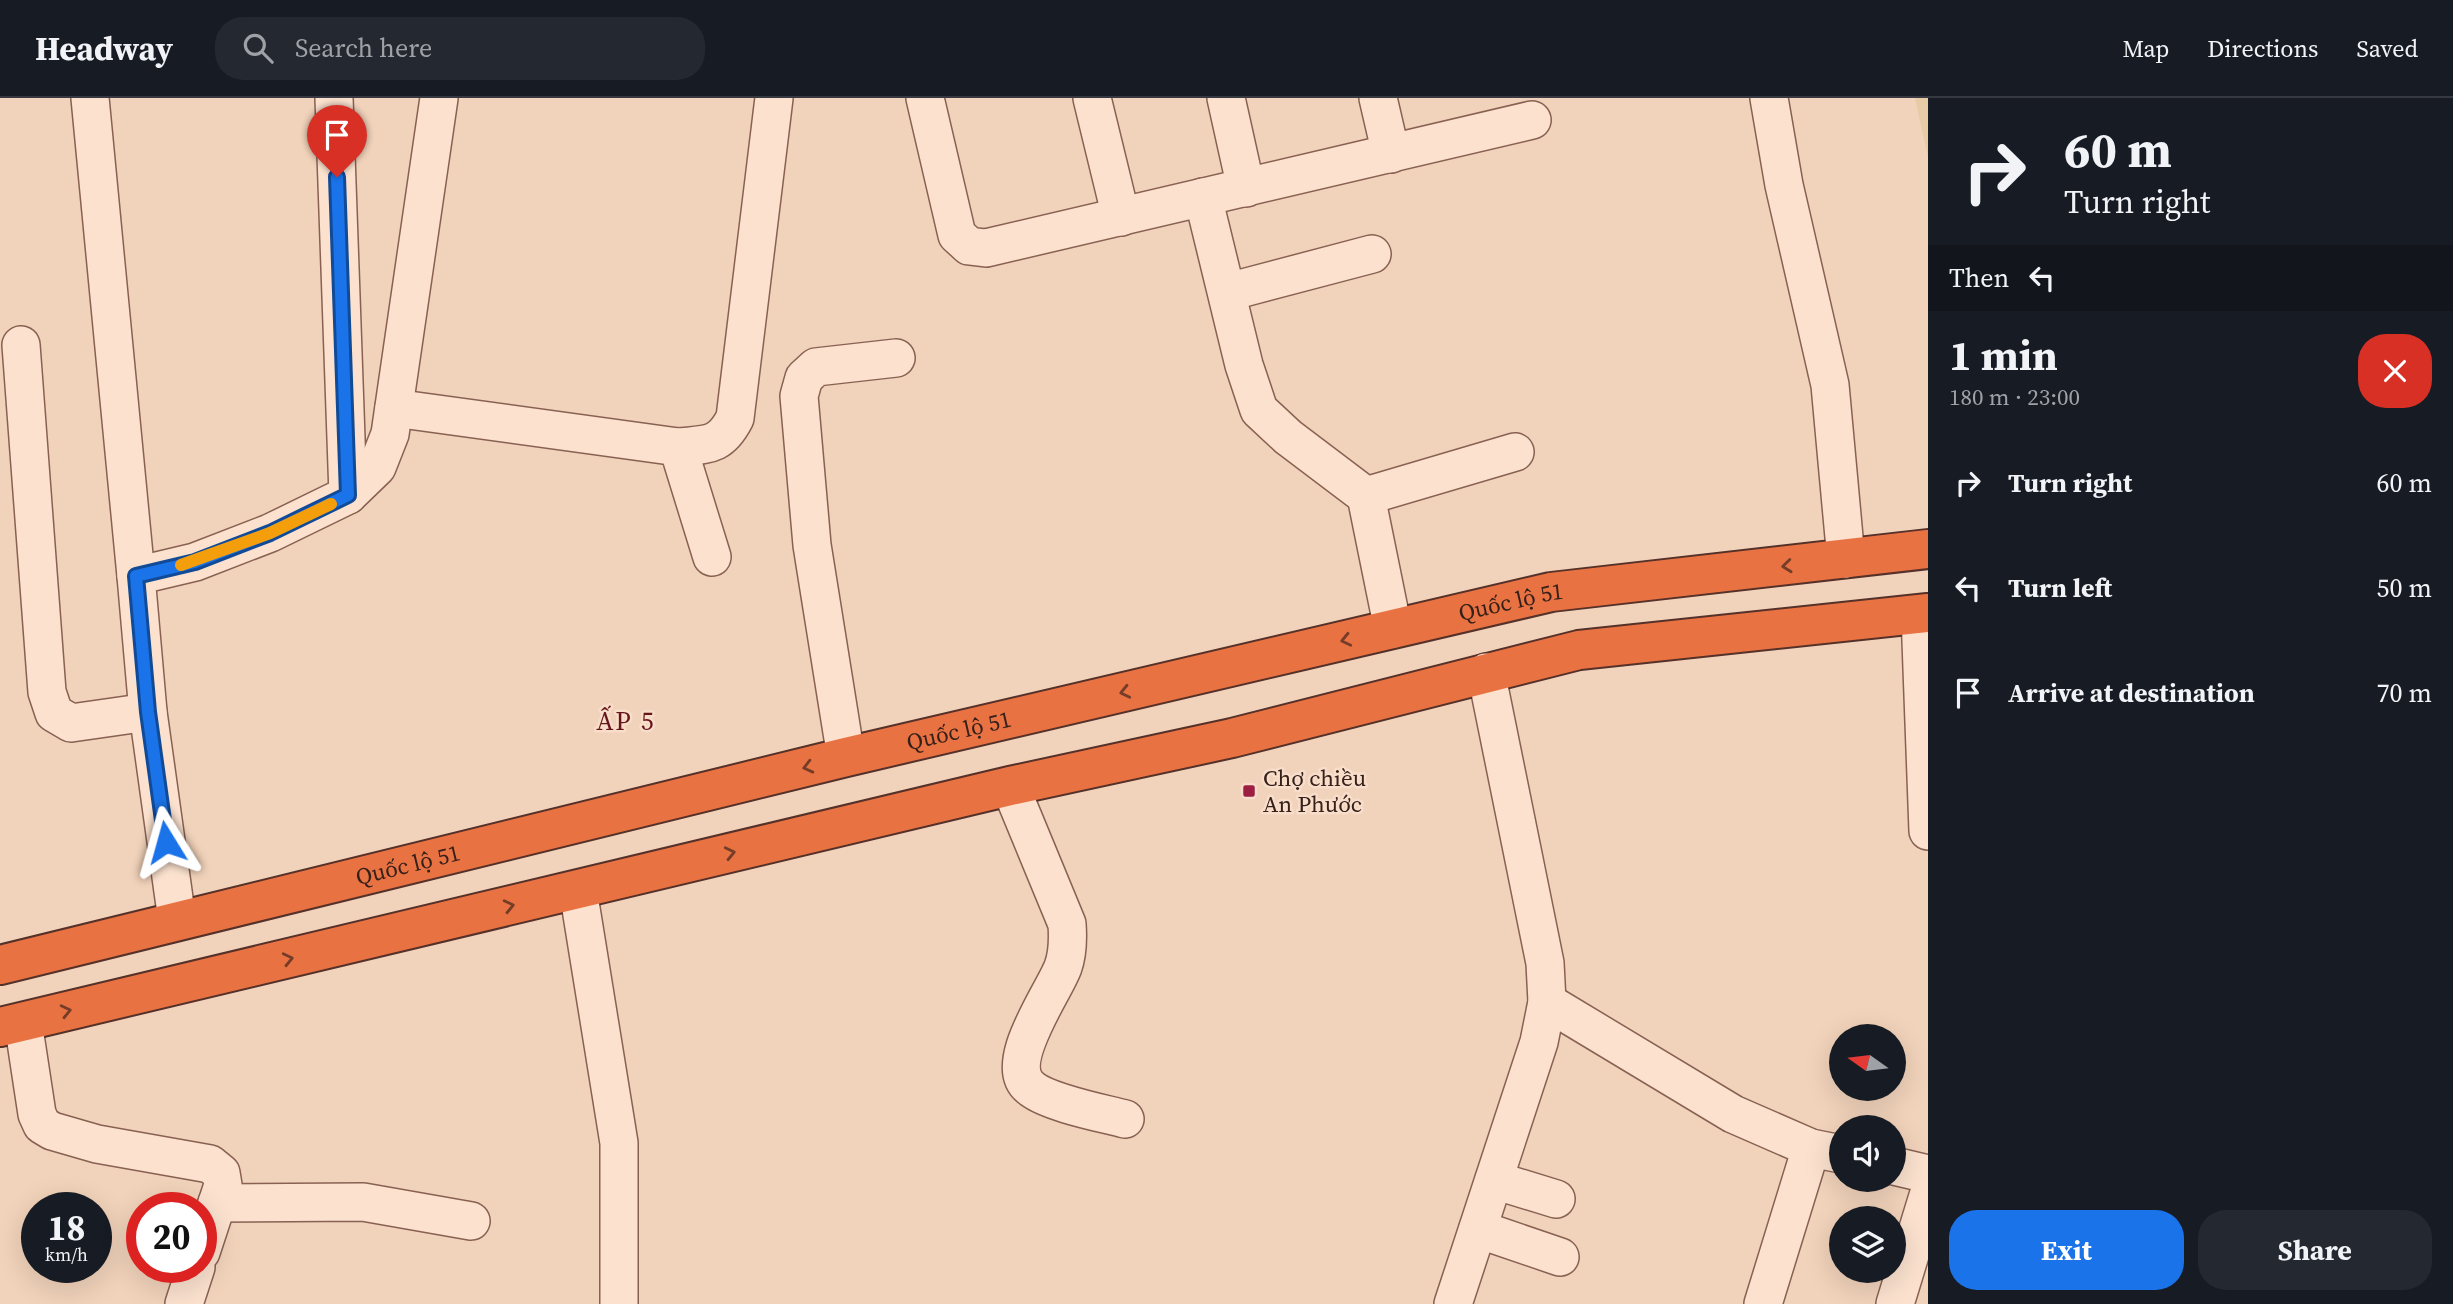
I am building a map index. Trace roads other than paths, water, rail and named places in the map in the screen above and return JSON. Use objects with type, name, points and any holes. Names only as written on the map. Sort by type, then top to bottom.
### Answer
[{"type":"highway","name":"Quốc lộ 51","points":[[0,965],[846,757],[1551,592],[1928,550]]},
{"type":"highway","points":[[12,1024],[1010,786],[1231,738],[1579,650],[1924,613]]},
{"type":"street","points":[[90,98],[148,712],[177,920]]},
{"type":"street","points":[[334,98],[348,495]]},
{"type":"street","points":[[136,576],[195,562],[270,533],[348,495],[377,467],[390,434],[439,98]]},
{"type":"street","points":[[394,408],[678,447],[709,444],[726,434],[734,418],[774,98]]},
{"type":"street","points":[[925,98],[957,235],[970,246],[986,248],[1532,120]]},
{"type":"street","points":[[1092,98],[1121,217]]},
{"type":"street","points":[[1226,98],[1246,188]]},
{"type":"street","points":[[1378,98],[1391,154]]},
{"type":"street","points":[[1769,98],[1784,185],[1830,385],[1846,559]]},
{"type":"street","points":[[1203,198],[1244,365],[1259,410],[1288,437],[1366,496],[1393,629]]},
{"type":"street","points":[[1228,292],[1372,254]]},
{"type":"street","points":[[21,345],[47,692],[54,713],[71,723],[148,712]]},
{"type":"street","points":[[846,757],[813,545],[799,396],[804,378],[816,367],[896,358]]},
{"type":"street","points":[[678,447],[712,557]]},
{"type":"street","points":[[1366,496],[1515,452]]},
{"type":"street","points":[[1924,613],[1928,831]]},
{"type":"street","points":[[1453,1304],[1539,1042],[1547,1002],[1545,963],[1486,672]]},
{"type":"street","points":[[1010,786],[1067,924],[1068,933],[1064,965],[1026,1043],[1020,1070],[1024,1082],[1033,1091],[1074,1106],[1125,1119]]},
{"type":"street","points":[[578,890],[619,1143],[619,1304]]},
{"type":"street","points":[[1547,1002],[1733,1114],[1826,1151],[1763,1304]]},
{"type":"street","points":[[12,1024],[42,1125],[52,1131],[97,1143],[210,1164],[221,1173],[223,1185],[217,1203],[363,1202],[471,1221]]},
{"type":"street","points":[[1906,1169],[1928,1174]]},
{"type":"street","points":[[1494,1180],[1556,1199]]},
{"type":"street","points":[[1895,1304],[1928,1196]]},
{"type":"street","points":[[1478,1229],[1560,1257]]},
{"type":"street","points":[[184,1304],[191,1283]]},
{"type":"place","name":"Chợ chiều An Phước","points":[[1249,791]]},
{"type":"district","name":"ẤP 5","points":[[626,721]]}]
